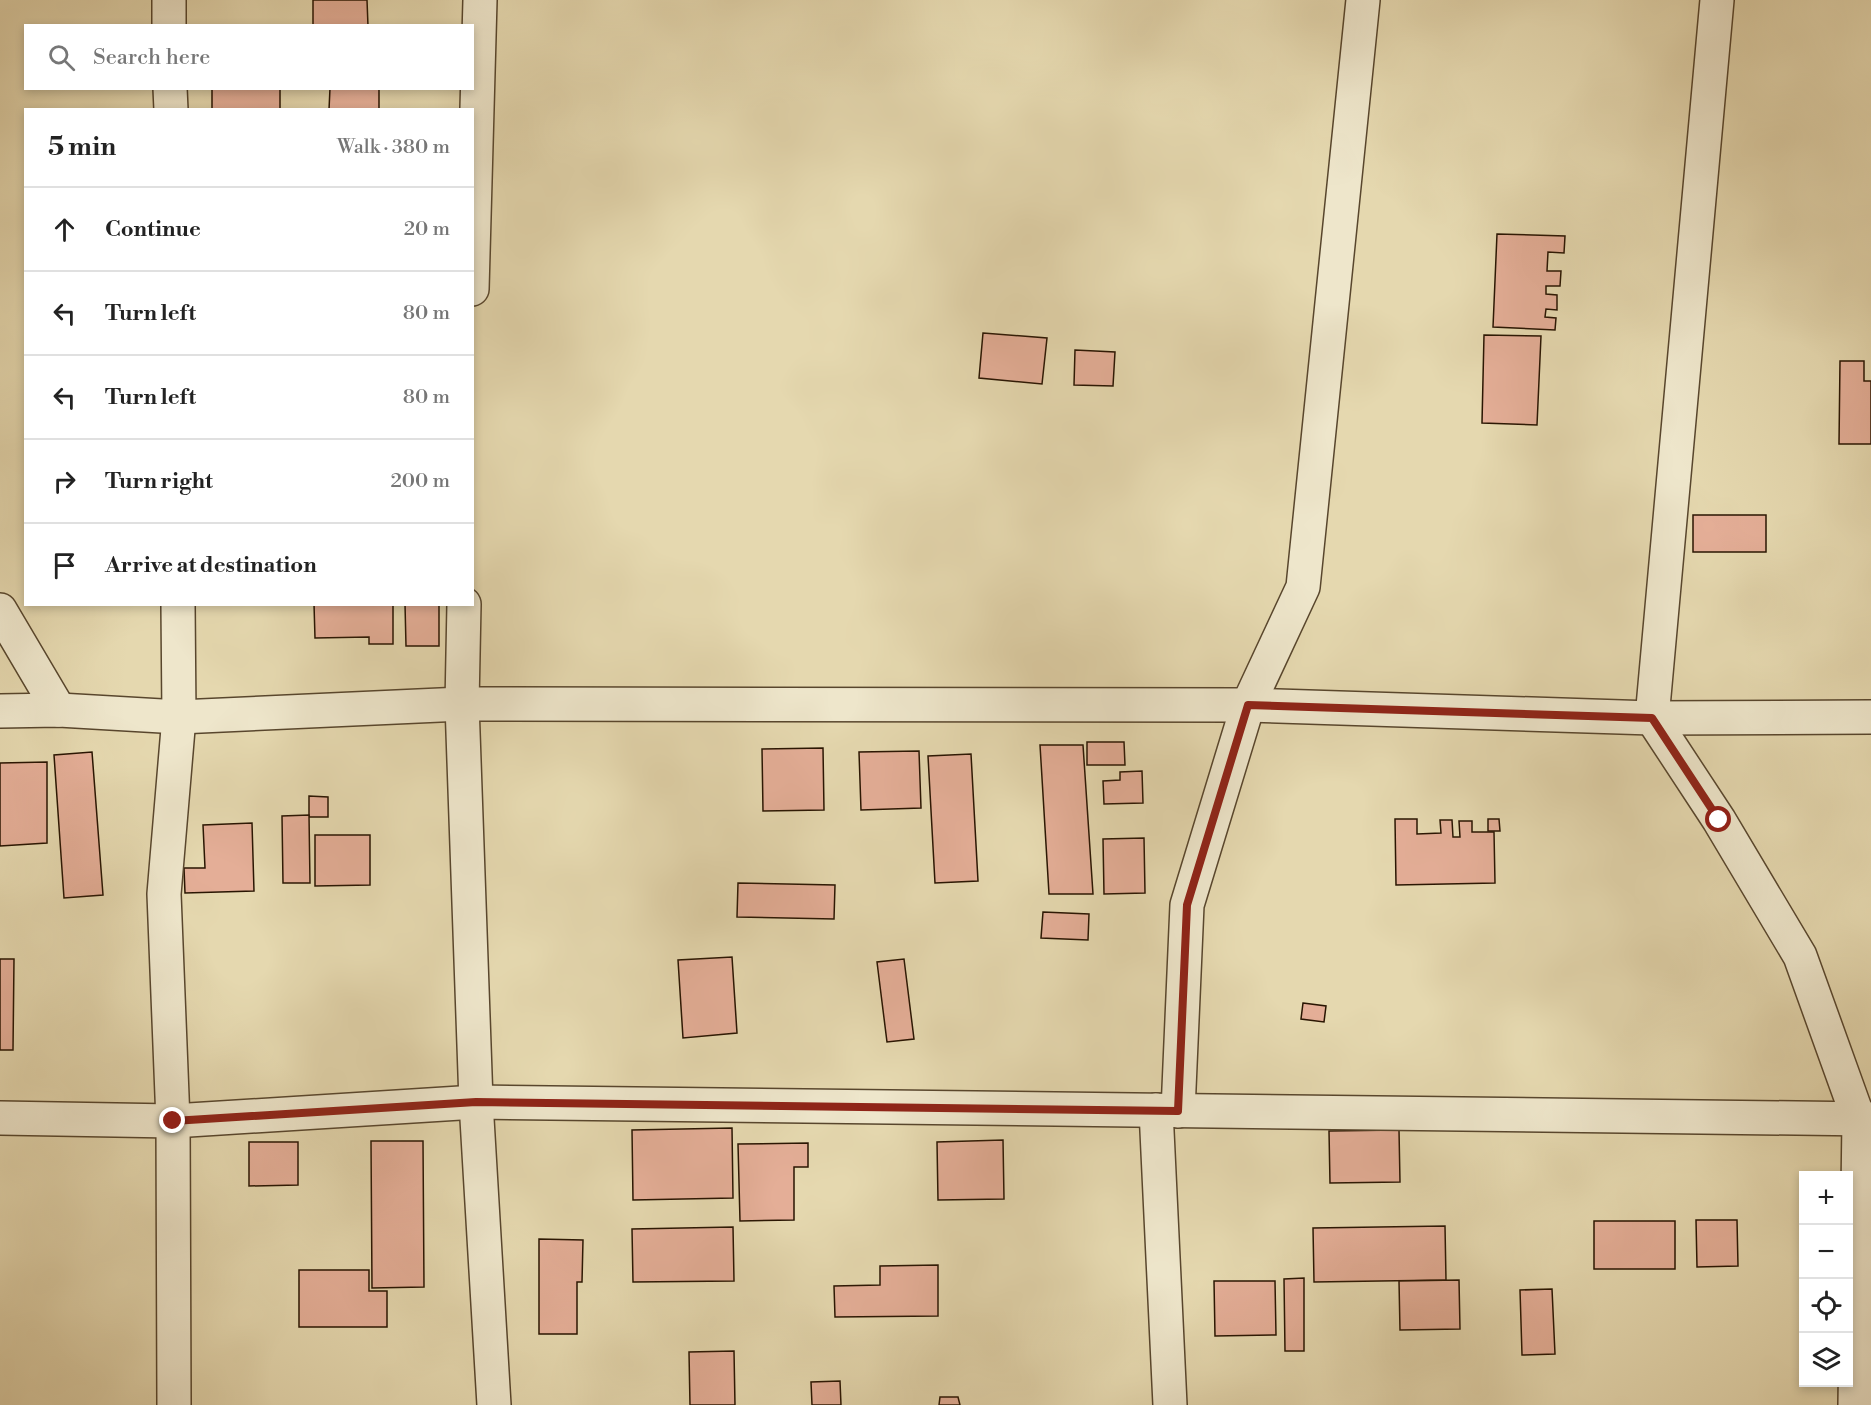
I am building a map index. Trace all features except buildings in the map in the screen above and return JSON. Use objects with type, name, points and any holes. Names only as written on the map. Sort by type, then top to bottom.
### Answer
[{"type":"street","points":[[169,0],[170,24]]},
{"type":"street","points":[[474,217],[480,0]]},
{"type":"street","points":[[1170,1405],[1167,1110],[1187,905],[1248,705],[1303,587],[1363,0]]},
{"type":"street","points":[[1717,0],[1652,718],[1719,820],[1800,956],[1865,1120],[1855,1405]]},
{"type":"street","points":[[170,90],[171,108]]},
{"type":"street","points":[[174,1405],[173,1121],[164,894],[179,717],[178,606]]},
{"type":"street","points":[[464,606],[462,704],[476,1102],[494,1405]]},
{"type":"street","points":[[0,610],[59,710]]},
{"type":"street","points":[[0,711],[59,710],[179,717],[462,704],[1248,705],[1652,718],[1871,717]]},
{"type":"street","points":[[0,1118],[173,1121],[476,1102],[1865,1120]]},
{"type":"route","points":[[173,1121],[476,1102],[1178,1111],[1187,905],[1248,705],[1652,718],[1719,820]]}]
